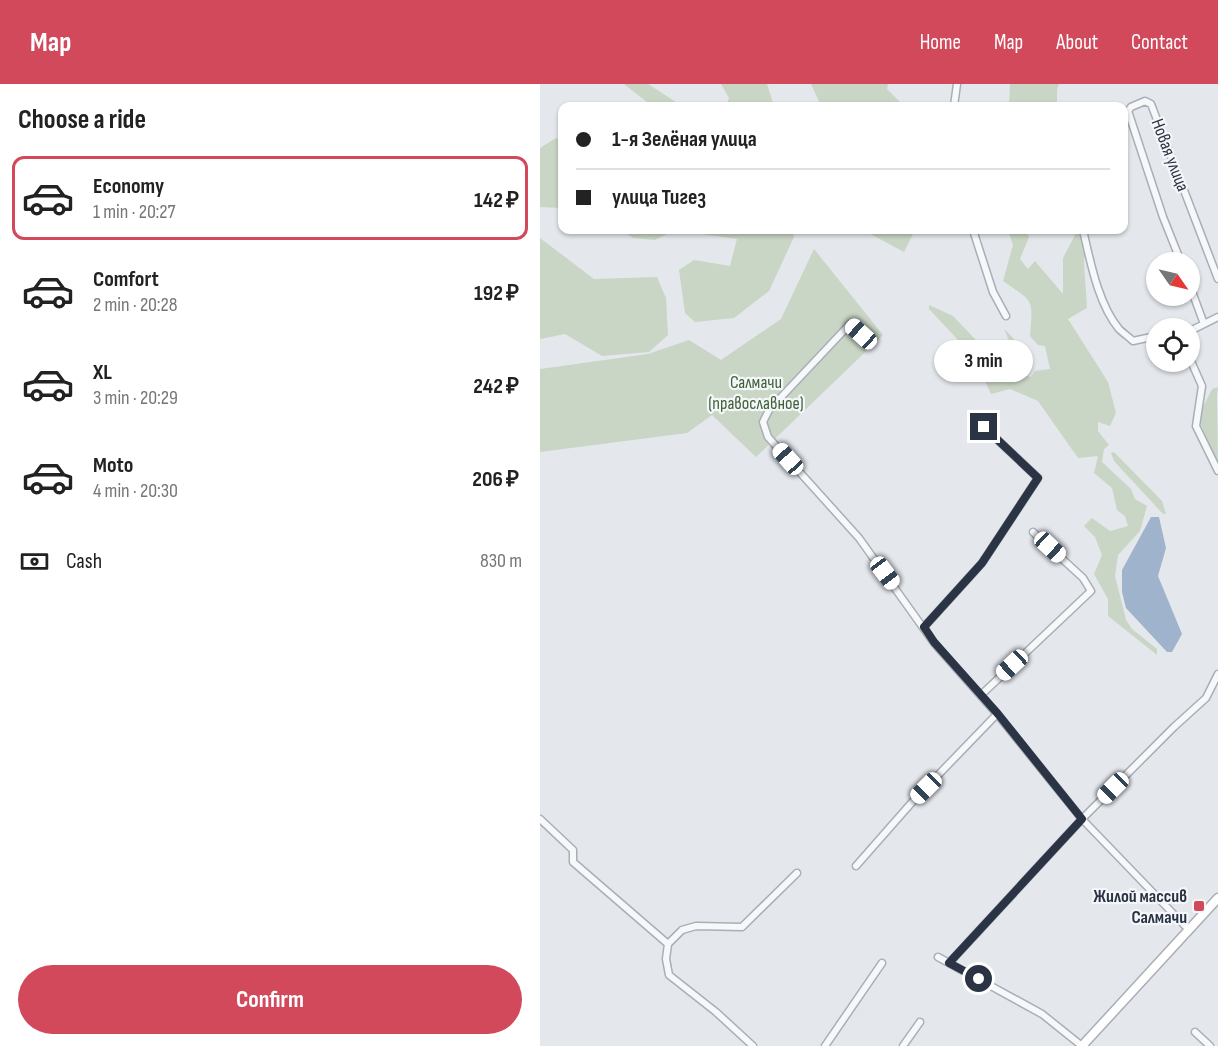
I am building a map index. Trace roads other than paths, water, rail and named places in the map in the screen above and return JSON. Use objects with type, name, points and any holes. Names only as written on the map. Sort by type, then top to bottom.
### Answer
[{"type":"street","points":[[955,102],[957,84]]},
{"type":"street","name":"Новая улица","points":[[1176,252],[1128,111],[1131,107],[1145,101],[1151,104],[1218,279]]},
{"type":"street","points":[[974,234],[993,292],[1006,316]]},
{"type":"street","points":[[1084,234],[1089,260],[1103,301],[1118,328],[1133,341],[1146,338]]},
{"type":"street","points":[[1197,306],[1204,324]]},
{"type":"street","points":[[1200,326],[1218,317]]},
{"type":"street","points":[[861,334],[850,324],[769,410],[763,422],[768,436],[859,537],[934,642],[998,714],[1082,819],[1188,929]]},
{"type":"street","points":[[1196,372],[1202,386],[1196,426],[1218,471]]},
{"type":"street","points":[[924,627],[982,563],[1038,478],[984,427]]},
{"type":"street","points":[[981,695],[1091,591],[1083,578],[1033,532]]},
{"type":"street","points":[[949,963],[1082,819],[1206,698],[1218,674]]},
{"type":"street","points":[[856,866],[914,800],[998,714]]},
{"type":"street","points":[[540,819],[573,850],[573,862],[668,944]]},
{"type":"street","points":[[753,1046],[716,1012],[669,975],[666,959],[668,944],[682,930],[696,926],[742,927],[797,873]]},
{"type":"street","points":[[938,957],[1042,1014],[1082,1046],[1218,898]]},
{"type":"street","points":[[825,1046],[882,963]]},
{"type":"street","points":[[903,1046],[920,1022]]},
{"type":"street","points":[[1195,1032],[1210,1046]]},
{"type":"water","points":[[1151,517],[1159,517],[1166,548],[1158,576],[1182,634],[1172,652],[1167,652],[1126,608],[1122,592],[1122,570]]},
{"type":"place","name":"Жилой массив Салмачи","points":[[1199,906]]},
{"type":"park label","name":"Салмачи (православное)","points":[[756,392]]}]
